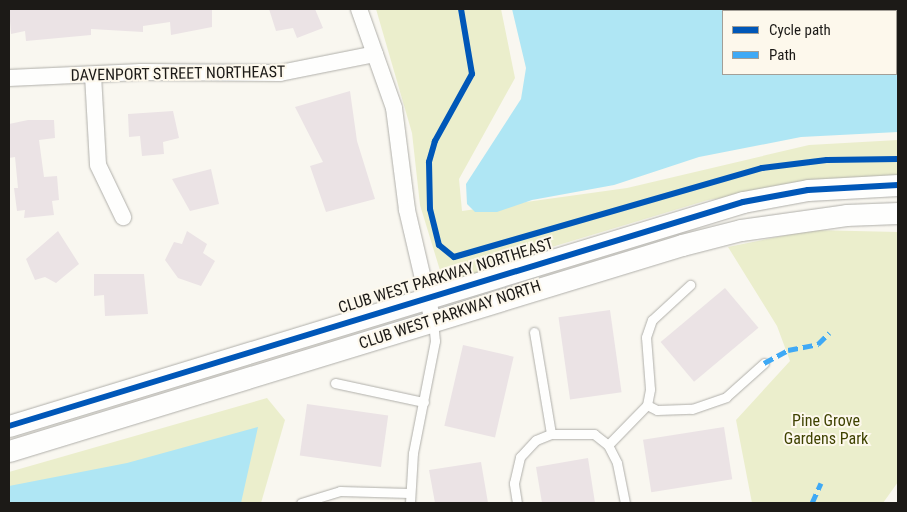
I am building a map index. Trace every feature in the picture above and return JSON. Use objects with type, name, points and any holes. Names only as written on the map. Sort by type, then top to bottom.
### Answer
[{"type":"street","points":[[359,9],[394,108],[407,210],[433,322]]},
{"type":"street","name":"DAVENPORT STREET NORTHEAST","points":[[9,78],[280,73],[375,54]]},
{"type":"street","points":[[93,75],[98,165],[123,217]]},
{"type":"street","name":"CLUB WEST PARKWAY NORTHEAST","points":[[9,426],[426,296],[743,202],[808,190],[898,185]]},
{"type":"street","name":"CLUB WEST PARKWAY NORTH","points":[[9,451],[433,322],[537,286],[741,230],[846,214],[898,213]]},
{"type":"lane","points":[[608,445],[646,405],[650,390],[646,337],[652,320],[690,285]]},
{"type":"lane","points":[[410,503],[409,492],[436,341],[433,322]]},
{"type":"lane","points":[[534,332],[551,434]]},
{"type":"lane","points":[[646,405],[657,410],[692,409],[726,397],[764,363]]},
{"type":"lane","points":[[335,383],[424,402]]},
{"type":"lane","points":[[517,503],[514,482],[520,457],[536,440],[551,434],[594,434],[608,445],[617,464],[625,503]]},
{"type":"lane","points":[[301,503],[340,491],[409,492]]},
{"type":"green space","points":[[376,9],[501,9],[515,78],[459,179],[462,211],[627,188],[809,145],[898,140],[898,181],[852,179],[708,200],[492,265],[446,290],[420,205],[412,133]]},
{"type":"green space","name":"Pine Grove Gardens Park","points":[[812,230],[898,232],[898,482],[883,503],[752,503],[736,420],[790,361],[777,326],[728,247]]},
{"type":"green space","points":[[267,398],[285,420],[261,503],[9,503],[9,472]]},
{"type":"water","points":[[512,9],[898,9],[898,132],[801,137],[699,157],[614,185],[532,200],[497,212],[475,212],[467,204],[466,184],[521,99],[526,68]]},
{"type":"water","points":[[258,427],[241,503],[9,503],[9,486],[127,463]]},
{"type":"building","points":[[9,9],[212,9],[212,27],[171,35],[170,22],[143,26],[143,32],[91,29],[91,35],[26,41],[25,31],[11,34]]},
{"type":"building","points":[[269,9],[315,9],[323,28],[297,38],[293,28],[276,31]]},
{"type":"building","points":[[350,91],[357,141],[375,199],[326,212],[310,166],[323,162],[295,107]]},
{"type":"building","points":[[173,111],[179,138],[163,142],[164,154],[142,156],[140,136],[129,137],[128,114]]},
{"type":"building","points":[[28,120],[54,120],[55,138],[39,140],[44,177],[57,176],[59,200],[52,201],[54,215],[24,218],[25,210],[17,211],[14,188],[18,188],[15,157],[9,158],[9,124]]},
{"type":"building","points":[[211,169],[219,204],[190,211],[172,179]]},
{"type":"building","points":[[58,231],[79,264],[56,283],[45,277],[35,280],[26,259]]},
{"type":"building","points":[[187,231],[207,244],[203,253],[215,261],[201,286],[178,278],[165,260],[174,242],[182,244]]},
{"type":"building","points":[[94,274],[144,274],[148,314],[105,316],[104,295],[94,296]]},
{"type":"building","points":[[725,288],[758,328],[694,382],[661,342]]},
{"type":"building","points":[[610,310],[622,392],[570,399],[559,317]]},
{"type":"building","points":[[463,345],[514,357],[495,438],[444,426]]},
{"type":"building","points":[[307,404],[388,415],[381,467],[300,455]]},
{"type":"building","points":[[724,427],[732,479],[651,492],[643,440]]},
{"type":"building","points":[[588,458],[595,503],[542,503],[536,467]]},
{"type":"building","points":[[481,462],[488,503],[435,503],[429,470]]},
{"type":"marked path","points":[[764,363],[788,350],[818,344],[829,333]]},
{"type":"marked path","points":[[812,503],[821,483]]},
{"type":"cycle path","points":[[461,9],[472,74],[435,141],[429,162],[430,209],[439,245],[454,257],[762,168],[827,160],[898,159]]},
{"type":"cycle path","points":[[9,426],[743,202],[808,190],[898,185]]}]
